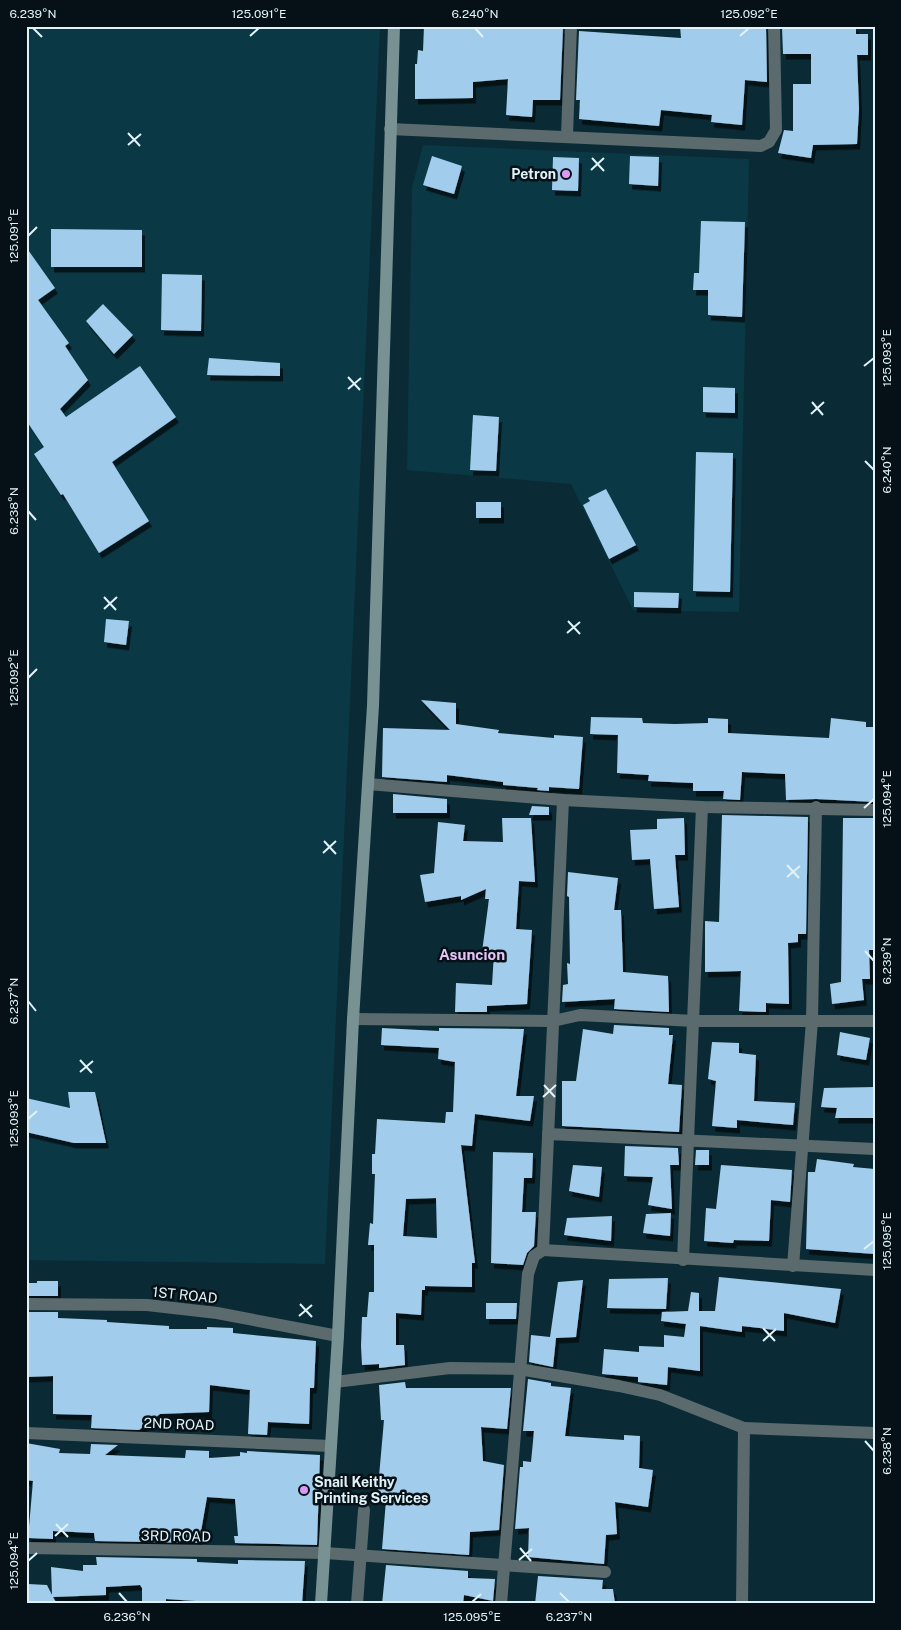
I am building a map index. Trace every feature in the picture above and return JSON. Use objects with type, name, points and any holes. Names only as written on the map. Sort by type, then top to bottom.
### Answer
[{"type":"main road","points":[[321,1604],[338,1336],[353,1019],[373,706],[394,26]]},
{"type":"street","points":[[568,135],[571,26]]},
{"type":"street","points":[[390,129],[568,135],[761,146],[769,142],[776,130],[774,26]]},
{"type":"street","points":[[368,784],[563,800],[702,807],[816,807],[875,810]]},
{"type":"street","points":[[543,1250],[563,800]]},
{"type":"street","points":[[683,1260],[702,807]]},
{"type":"street","points":[[794,1266],[812,1021],[816,807]]},
{"type":"street","points":[[353,1019],[552,1021],[580,1016],[694,1021],[875,1021]]},
{"type":"street","points":[[548,1134],[875,1149]]},
{"type":"street","points":[[501,1604],[528,1274],[534,1256],[543,1250],[683,1260],[875,1270]]},
{"type":"street","name":"1ST ROAD","points":[[26,1304],[147,1305],[217,1312],[338,1336]]},
{"type":"street","points":[[335,1382],[450,1368],[519,1369],[660,1395],[744,1428],[875,1433]]},
{"type":"street","points":[[742,1604],[744,1428]]},
{"type":"street","name":"2ND ROAD","points":[[26,1433],[331,1446]]},
{"type":"street","points":[[357,1604],[364,1510]]},
{"type":"street","name":"3RD ROAD","points":[[26,1548],[325,1553],[605,1572]]},
{"type":"shaded area","points":[[26,26],[380,26],[325,1264],[26,1260]]},
{"type":"shaded area","points":[[423,145],[749,159],[739,612],[633,610],[571,484],[407,470],[412,188]]},
{"type":"building","points":[[424,26],[563,28],[560,100],[533,100],[532,117],[506,115],[508,79],[473,82],[473,98],[415,99],[415,64],[417,64],[418,50],[423,51]]},
{"type":"building","points":[[680,26],[766,26],[767,82],[745,80],[742,125],[711,122],[712,115],[661,110],[659,126],[579,119],[580,100],[576,100],[579,31],[681,38]]},
{"type":"building","points":[[810,26],[856,26],[856,34],[868,34],[868,55],[857,55],[859,109],[857,144],[813,145],[811,158],[778,153],[784,130],[793,131],[793,84],[811,84],[811,54],[783,54],[782,27],[810,29]]},
{"type":"building","points":[[432,156],[462,166],[454,194],[423,185]]},
{"type":"building","points":[[630,156],[659,157],[658,186],[629,184]]},
{"type":"building","name":"Petron","points":[[553,157],[579,158],[578,191],[552,190]]},
{"type":"building","points":[[701,221],[745,222],[742,317],[708,315],[708,290],[693,290],[694,273],[699,273]]},
{"type":"building","points":[[51,229],[142,230],[142,267],[51,267]]},
{"type":"building","points":[[26,247],[55,288],[38,300],[69,343],[65,346],[88,380],[60,409],[66,417],[140,366],[176,417],[112,462],[149,521],[99,553],[63,494],[61,495],[34,454],[44,447],[26,420]]},
{"type":"building","points":[[162,274],[202,275],[201,331],[161,330]]},
{"type":"building","points":[[103,304],[133,335],[114,354],[86,321]]},
{"type":"building","points":[[209,358],[280,363],[280,376],[207,375]]},
{"type":"building","points":[[703,387],[735,388],[735,413],[703,412]]},
{"type":"building","points":[[473,415],[499,417],[496,471],[470,470]]},
{"type":"building","points":[[696,452],[733,453],[730,592],[693,591]]},
{"type":"building","points":[[606,489],[636,545],[609,559],[583,505],[590,501],[588,498]]},
{"type":"building","points":[[476,502],[501,502],[501,518],[476,518]]},
{"type":"building","points":[[634,592],[679,593],[678,608],[634,607]]},
{"type":"building","points":[[106,619],[129,621],[126,645],[104,642]]},
{"type":"building","points":[[421,700],[456,703],[456,724],[499,730],[498,733],[554,738],[554,735],[583,737],[579,789],[549,787],[549,791],[537,790],[538,788],[503,785],[503,782],[447,775],[447,782],[382,777],[383,728],[450,730]]},
{"type":"building","points":[[591,717],[642,718],[643,723],[675,724],[708,723],[708,718],[728,719],[728,733],[829,738],[831,718],[866,722],[866,727],[875,727],[875,802],[816,799],[786,800],[785,774],[742,772],[740,800],[723,799],[724,791],[693,791],[693,783],[648,781],[649,775],[617,773],[618,735],[590,734]]},
{"type":"building","points":[[393,794],[447,799],[447,813],[393,813]]},
{"type":"building","points":[[532,806],[549,807],[549,815],[529,815]]},
{"type":"building","points":[[722,815],[808,817],[806,934],[798,934],[798,942],[788,943],[789,1004],[766,1003],[766,1012],[739,1011],[741,971],[705,972],[705,921],[719,922]]},
{"type":"building","points":[[502,818],[531,818],[535,882],[519,881],[516,929],[532,930],[527,1004],[487,1006],[487,1012],[455,1012],[456,983],[492,985],[494,953],[482,952],[489,899],[485,899],[486,889],[461,900],[461,896],[425,902],[420,875],[434,873],[438,822],[465,825],[463,841],[503,842]]},
{"type":"building","points":[[684,818],[685,855],[675,855],[679,907],[654,909],[650,859],[632,860],[630,830],[657,829],[657,819]]},
{"type":"building","points":[[843,818],[875,818],[875,950],[869,950],[870,979],[862,979],[864,1000],[832,1004],[830,984],[841,982]]},
{"type":"building","points":[[568,872],[618,878],[614,910],[621,910],[623,972],[668,976],[669,1012],[614,1009],[615,999],[562,1002],[563,985],[568,984],[567,963],[570,964],[569,897],[567,896]]},
{"type":"building","points":[[614,1025],[669,1028],[669,1035],[673,1035],[668,1084],[682,1085],[679,1132],[562,1126],[562,1081],[576,1081],[583,1029],[613,1034]]},
{"type":"building","points":[[382,1028],[439,1031],[439,1028],[524,1029],[516,1096],[534,1096],[530,1121],[475,1114],[472,1146],[461,1145],[475,1263],[472,1263],[472,1287],[425,1286],[425,1290],[422,1290],[421,1315],[396,1313],[396,1345],[404,1345],[405,1365],[379,1368],[379,1364],[362,1365],[361,1346],[362,1317],[367,1317],[369,1292],[374,1292],[374,1245],[368,1245],[370,1223],[373,1224],[375,1174],[372,1174],[372,1154],[375,1154],[377,1119],[445,1123],[446,1112],[453,1112],[455,1062],[438,1059],[439,1048],[381,1045]],"holes":[[[436,1198],[437,1238],[403,1236],[406,1199]]]},
{"type":"building","points":[[840,1032],[870,1038],[866,1060],[837,1055]]},
{"type":"building","points":[[712,1042],[739,1043],[739,1053],[756,1055],[754,1101],[795,1103],[793,1125],[737,1120],[737,1128],[712,1126],[716,1081],[708,1079]]},
{"type":"building","points":[[875,1087],[875,1118],[835,1118],[837,1108],[821,1107],[824,1088]]},
{"type":"building","points":[[68,1092],[95,1092],[106,1143],[74,1143],[26,1132],[26,1098],[70,1108]]},
{"type":"building","points":[[625,1146],[678,1148],[679,1165],[670,1165],[672,1209],[648,1205],[653,1177],[624,1176]]},
{"type":"building","points":[[696,1150],[709,1150],[709,1165],[695,1165]]},
{"type":"building","points":[[493,1152],[533,1153],[532,1178],[524,1178],[522,1212],[536,1212],[534,1246],[527,1253],[523,1265],[491,1263]]},
{"type":"building","points":[[817,1159],[854,1164],[853,1167],[875,1169],[875,1254],[806,1249],[808,1172],[815,1172]]},
{"type":"building","points":[[573,1165],[602,1167],[599,1197],[569,1191]]},
{"type":"building","points":[[721,1165],[792,1170],[790,1202],[771,1200],[769,1241],[734,1240],[733,1243],[704,1241],[706,1208],[716,1209]]},
{"type":"building","points":[[671,1213],[670,1236],[643,1233],[646,1214]]},
{"type":"building","points":[[612,1216],[611,1241],[564,1235],[567,1218]]},
{"type":"building","points":[[719,1277],[841,1289],[835,1323],[784,1313],[784,1331],[742,1326],[742,1332],[700,1326],[700,1371],[668,1367],[667,1385],[638,1382],[638,1377],[602,1374],[604,1349],[639,1352],[639,1346],[664,1347],[664,1335],[684,1337],[686,1324],[661,1321],[662,1312],[688,1311],[691,1292],[699,1293],[699,1311],[715,1311]]},
{"type":"building","points":[[668,1278],[666,1309],[607,1308],[609,1279]]},
{"type":"building","points":[[583,1280],[576,1337],[556,1338],[553,1367],[529,1362],[531,1335],[550,1337],[558,1282]]},
{"type":"building","points":[[37,1281],[58,1281],[58,1296],[26,1296],[26,1283],[37,1283]]},
{"type":"building","points":[[486,1303],[517,1303],[516,1319],[486,1319]]},
{"type":"building","points":[[26,1312],[58,1312],[58,1318],[107,1320],[107,1322],[169,1326],[169,1329],[233,1328],[233,1333],[316,1341],[314,1388],[310,1388],[309,1424],[268,1422],[267,1435],[248,1434],[250,1390],[210,1385],[209,1412],[160,1414],[139,1430],[91,1428],[92,1415],[53,1414],[53,1376],[26,1377]]},
{"type":"building","points":[[528,1379],[551,1383],[551,1386],[571,1388],[565,1436],[624,1440],[624,1435],[640,1436],[639,1468],[653,1470],[648,1507],[615,1502],[617,1534],[606,1535],[604,1564],[528,1557],[529,1528],[515,1529],[520,1467],[523,1467],[523,1461],[531,1462],[534,1431],[523,1431]]},
{"type":"building","points":[[405,1382],[406,1388],[511,1388],[507,1429],[481,1427],[483,1461],[504,1465],[499,1530],[470,1532],[469,1555],[382,1549],[386,1500],[377,1499],[384,1420],[381,1420],[379,1385]]},
{"type":"building","points":[[26,1443],[60,1449],[59,1453],[90,1454],[91,1444],[118,1445],[105,1455],[185,1458],[186,1450],[209,1451],[209,1458],[240,1456],[240,1452],[247,1453],[247,1451],[320,1455],[317,1545],[235,1543],[234,1536],[238,1536],[235,1499],[207,1497],[199,1543],[95,1541],[94,1533],[53,1531],[53,1539],[28,1538],[33,1481],[26,1480]]},
{"type":"building","points":[[96,1557],[197,1559],[197,1562],[238,1564],[238,1560],[305,1561],[302,1604],[196,1604],[196,1601],[166,1599],[166,1604],[142,1604],[142,1588],[140,1585],[106,1587],[106,1595],[53,1597],[57,1604],[27,1603],[28,1584],[47,1585],[52,1595],[51,1567],[83,1571],[83,1565],[97,1565]]},
{"type":"building","points":[[386,1565],[468,1571],[468,1578],[495,1579],[493,1601],[464,1595],[463,1604],[404,1602],[404,1604],[382,1604]]},
{"type":"building","points":[[538,1576],[603,1580],[602,1589],[613,1589],[615,1604],[535,1604]]},
{"type":"place","name":"Petron","points":[[566,174]]},
{"type":"place","name":"Snail Keithy Printing Services","points":[[304,1490]]},
{"type":"district","name":"Asuncion","points":[[472,955]]}]
